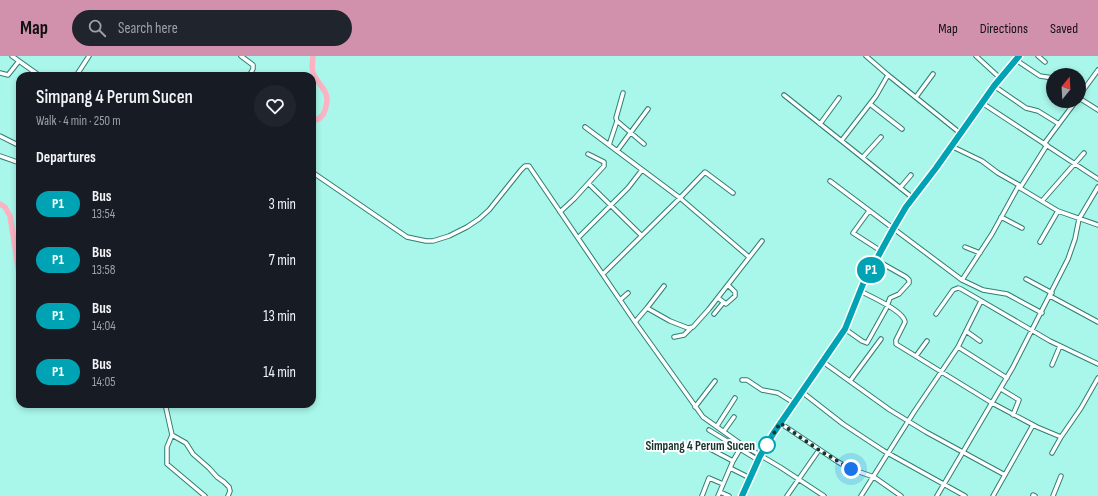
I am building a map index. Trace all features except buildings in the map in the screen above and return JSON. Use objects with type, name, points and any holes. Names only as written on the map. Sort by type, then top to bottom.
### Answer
[{"type":"main road","points":[[742,496],[759,458],[780,423],[845,329],[860,291],[893,229],[912,198],[952,146],[1000,78],[1018,58]]},
{"type":"street","points":[[12,56],[34,72]]},
{"type":"street","points":[[79,72],[89,56]]},
{"type":"street","points":[[241,56],[253,66],[251,72]]},
{"type":"street","points":[[866,56],[960,133]]},
{"type":"street","points":[[976,56],[1000,78]]},
{"type":"street","points":[[1038,56],[1045,62]]},
{"type":"street","points":[[1018,58],[1040,76],[1046,77]]},
{"type":"street","points":[[0,73],[8,75],[19,61]]},
{"type":"street","points":[[1086,87],[1098,70]]},
{"type":"street","points":[[916,97],[934,74]]},
{"type":"street","points":[[842,140],[876,96],[888,75]]},
{"type":"street","points":[[994,86],[1026,108],[1037,110],[1059,124]]},
{"type":"street","points":[[609,145],[617,121],[616,118],[623,93]]},
{"type":"street","points":[[784,95],[842,140],[912,198]]},
{"type":"street","points":[[820,124],[839,98]]},
{"type":"street","points":[[982,102],[1098,179]]},
{"type":"street","points":[[1086,102],[1098,110]]},
{"type":"street","points":[[870,104],[902,130]]},
{"type":"street","points":[[962,280],[980,253],[1019,186],[1071,108]]},
{"type":"street","points":[[617,151],[648,109]]},
{"type":"street","points":[[617,121],[644,144]]},
{"type":"street","points":[[585,127],[680,198],[749,257]]},
{"type":"street","points":[[0,136],[16,144]]},
{"type":"street","points":[[863,158],[881,136]]},
{"type":"street","points":[[952,146],[982,161],[998,173],[1058,211],[1098,225]]},
{"type":"street","points":[[1042,201],[1084,153]]},
{"type":"street","points":[[560,212],[589,184],[605,164],[604,162],[588,154]]},
{"type":"street","points":[[0,156],[16,161]]},
{"type":"street","points":[[316,174],[407,237],[433,241],[449,236],[480,219],[521,170],[526,166],[531,168],[635,322],[707,421],[717,426],[759,458]]},
{"type":"street","points":[[578,238],[611,206],[642,170]]},
{"type":"street","points":[[603,274],[640,235],[706,172],[733,193]]},
{"type":"street","points":[[900,188],[911,175]]},
{"type":"street","points":[[830,181],[962,280],[983,290],[1007,294],[1042,313]]},
{"type":"street","points":[[589,184],[640,235]]},
{"type":"street","points":[[936,496],[1008,378],[1068,259],[1075,239],[1079,219],[1098,187]]},
{"type":"street","points":[[868,211],[853,233],[881,251]]},
{"type":"street","points":[[1040,242],[1058,211]]},
{"type":"street","points":[[1001,217],[1022,228]]},
{"type":"street","points":[[674,337],[684,335],[691,328],[718,298],[762,241]]},
{"type":"street","points":[[965,247],[980,253]]},
{"type":"street","points":[[845,329],[867,343],[890,298],[899,294],[909,281],[906,277],[876,260]]},
{"type":"street","points":[[1026,279],[1098,322]]},
{"type":"street","points":[[714,314],[723,303],[727,304],[736,295],[728,285]]},
{"type":"street","points":[[635,322],[664,286]]},
{"type":"street","points":[[936,314],[955,289],[961,289],[1060,346],[1098,364]]},
{"type":"street","points":[[860,291],[900,314],[906,320],[896,340],[896,344],[992,403],[1033,425],[1061,437]]},
{"type":"street","points":[[620,300],[628,293]]},
{"type":"street","points":[[718,298],[723,303]]},
{"type":"street","points":[[861,496],[908,421],[958,347],[981,301]]},
{"type":"street","points":[[647,308],[670,321],[691,328]]},
{"type":"street","points":[[966,331],[980,341]]},
{"type":"street","points":[[850,381],[881,338]]},
{"type":"street","points":[[916,356],[926,342]]},
{"type":"street","points":[[1052,365],[1060,346]]},
{"type":"street","points":[[958,347],[1008,378]]},
{"type":"street","points":[[823,362],[890,410],[1005,475]]},
{"type":"street","points":[[1052,453],[1098,378]]},
{"type":"street","points":[[696,407],[715,380]]},
{"type":"street","points":[[742,380],[747,380],[762,390],[778,393],[794,403]]},
{"type":"street","points":[[1001,389],[1019,400],[1013,414]]},
{"type":"street","points":[[802,392],[843,424],[888,453],[965,496]]},
{"type":"street","points":[[717,426],[735,398]]},
{"type":"street","points":[[166,408],[172,435],[167,447],[167,464],[204,496]]},
{"type":"street","points":[[724,431],[734,417]]},
{"type":"street","points":[[780,423],[819,450],[848,467],[874,477],[902,496]]},
{"type":"street","points":[[993,496],[1033,425]]},
{"type":"street","points":[[709,430],[740,449],[798,479],[824,496]]},
{"type":"street","points":[[172,435],[186,443],[196,457],[229,487],[230,491],[228,496]]},
{"type":"street","points":[[699,443],[733,461]]},
{"type":"street","points":[[729,496],[719,494],[733,461],[740,449]]},
{"type":"street","points":[[786,496],[819,450]]},
{"type":"street","points":[[730,468],[750,478]]},
{"type":"street","points":[[1053,496],[1061,476]]},
{"type":"street","points":[[702,496],[709,478],[723,484]]},
{"type":"waterway","points":[[313,56],[313,72]]},
{"type":"waterway","points":[[316,78],[326,93],[327,103],[322,116],[316,120]]},
{"type":"waterway","points":[[0,204],[5,207],[10,216],[16,254]]},
{"type":"bus line","name":"P1","points":[[742,496],[760,456],[773,434],[848,324],[863,284],[906,207],[952,146],[994,86],[1019,56]]},
{"type":"place","name":"Simpang 4 Perum Sucen","points":[[767,445]]},
{"type":"route","points":[[767,445],[780,423],[819,450],[851,469]]}]
